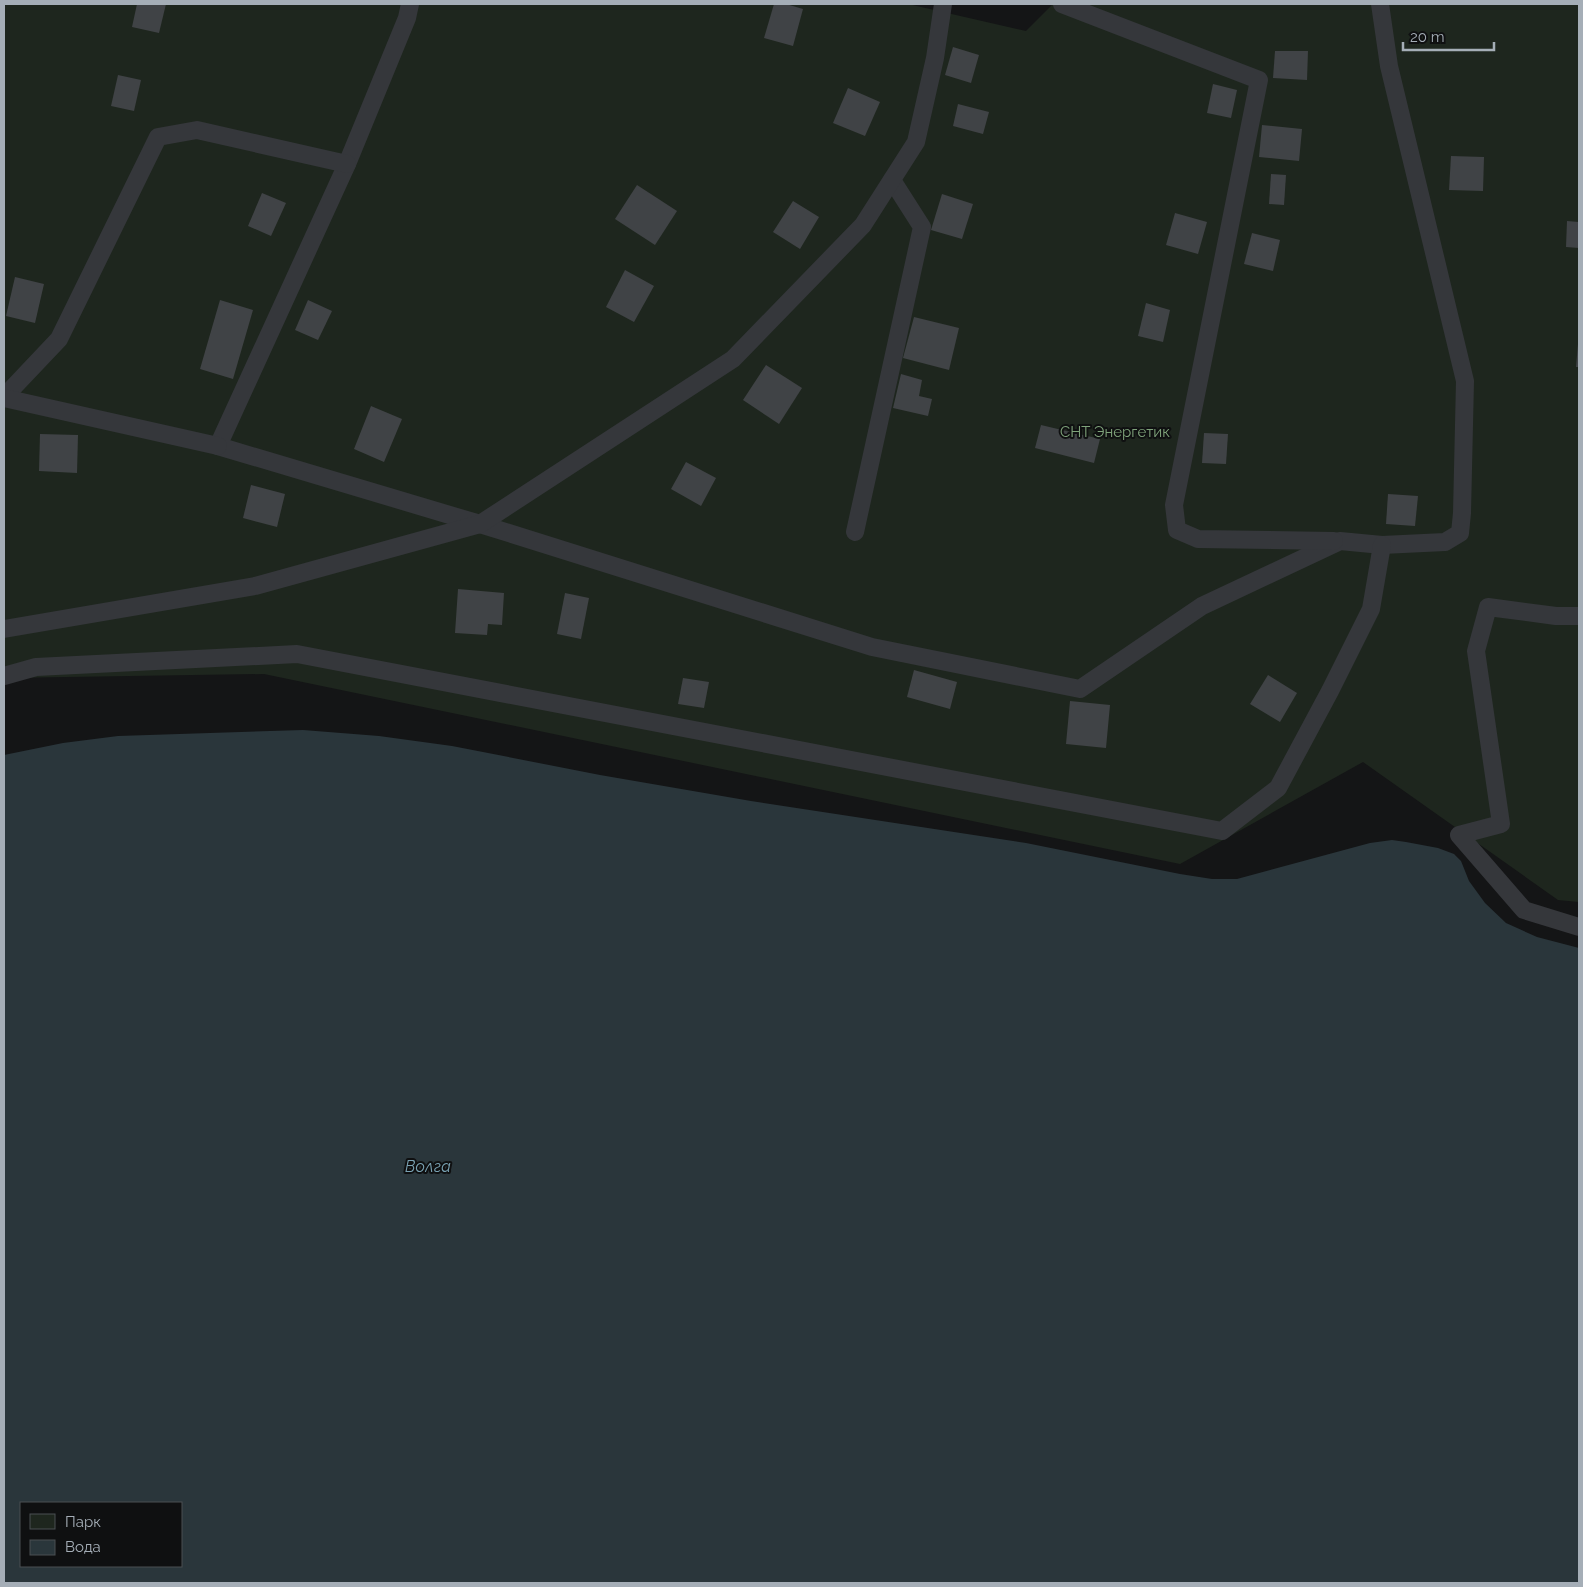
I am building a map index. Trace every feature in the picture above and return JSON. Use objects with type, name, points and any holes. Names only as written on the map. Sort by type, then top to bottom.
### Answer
[{"type":"lane","points":[[218,446],[347,164],[407,18],[410,4]]},
{"type":"lane","points":[[4,630],[255,586],[480,524],[733,359],[863,225],[916,142],[936,58],[943,4]]},
{"type":"lane","points":[[1062,4],[1259,80],[1174,505],[1177,530],[1198,539],[1340,541],[1382,545],[1445,542],[1460,533],[1465,381],[1389,66],[1380,4]]},
{"type":"lane","points":[[4,398],[59,339],[158,137],[197,130],[347,164]]},
{"type":"lane","points":[[855,532],[922,227],[892,180]]},
{"type":"lane","points":[[4,398],[218,446],[480,524],[872,647],[1080,690],[1202,606],[1340,541]]},
{"type":"lane","points":[[4,676],[36,667],[297,654],[1222,831],[1278,788],[1372,609],[1382,545]]},
{"type":"lane","points":[[1579,616],[1556,616],[1488,606],[1476,651],[1501,824],[1459,835],[1524,910],[1579,927]]},
{"type":"green space","name":"СНТ Энергетик","points":[[4,4],[908,4],[1026,31],[1053,4],[1579,4],[1579,902],[1558,900],[1363,762],[1180,864],[264,674],[4,678]]},
{"type":"water","name":"Волга","points":[[303,730],[379,736],[452,746],[600,775],[751,801],[1026,843],[1212,879],[1237,879],[1370,843],[1392,840],[1438,848],[1454,854],[1461,861],[1469,881],[1485,903],[1506,923],[1537,937],[1579,948],[1579,1583],[4,1583],[4,755],[63,743],[118,736]]},
{"type":"building","points":[[137,4],[166,4],[159,33],[132,27]]},
{"type":"building","points":[[774,4],[786,4],[803,9],[793,46],[764,38]]},
{"type":"building","points":[[953,47],[979,55],[971,83],[945,75]]},
{"type":"building","points":[[1275,51],[1308,51],[1307,80],[1273,78]]},
{"type":"building","points":[[118,75],[141,80],[134,111],[111,106]]},
{"type":"building","points":[[1213,84],[1237,90],[1231,118],[1207,113]]},
{"type":"building","points":[[848,88],[880,102],[865,136],[833,123]]},
{"type":"building","points":[[958,104],[989,112],[983,134],[953,126]]},
{"type":"building","points":[[1262,125],[1302,129],[1299,161],[1259,157]]},
{"type":"building","points":[[1451,156],[1484,157],[1483,191],[1449,190]]},
{"type":"building","points":[[1271,174],[1286,175],[1284,205],[1269,204]]},
{"type":"building","points":[[637,185],[677,211],[655,245],[615,219]]},
{"type":"building","points":[[262,193],[286,203],[271,236],[248,226]]},
{"type":"building","points":[[942,194],[973,204],[962,239],[931,230]]},
{"type":"building","points":[[793,201],[819,217],[800,249],[773,232]]},
{"type":"building","points":[[1175,213],[1207,222],[1198,254],[1166,245]]},
{"type":"building","points":[[1567,221],[1579,222],[1579,248],[1566,247]]},
{"type":"building","points":[[1252,233],[1280,240],[1273,271],[1244,264]]},
{"type":"building","points":[[625,270],[654,286],[634,322],[606,307]]},
{"type":"building","points":[[15,277],[44,284],[35,323],[6,316]]},
{"type":"building","points":[[220,300],[253,310],[233,379],[200,369]]},
{"type":"building","points":[[308,300],[332,311],[318,340],[295,330]]},
{"type":"building","points":[[1146,303],[1170,310],[1163,342],[1138,336]]},
{"type":"building","points":[[914,317],[959,328],[949,370],[903,358]]},
{"type":"building","points":[[1578,344],[1579,367],[1576,367]]},
{"type":"building","points":[[766,365],[802,388],[779,424],[743,400]]},
{"type":"building","points":[[901,374],[922,380],[919,396],[932,399],[928,416],[893,408]]},
{"type":"building","points":[[371,406],[402,419],[384,462],[354,449]]},
{"type":"building","points":[[1041,425],[1100,439],[1094,463],[1035,448]]},
{"type":"building","points":[[1204,433],[1228,434],[1226,464],[1202,463]]},
{"type":"building","points":[[40,434],[78,435],[77,473],[39,471]]},
{"type":"building","points":[[686,462],[716,478],[701,506],[671,489]]},
{"type":"building","points":[[251,485],[285,494],[277,527],[243,518]]},
{"type":"building","points":[[1388,494],[1418,496],[1415,526],[1386,524]]},
{"type":"building","points":[[458,589],[504,593],[502,625],[488,624],[487,635],[455,633]]},
{"type":"building","points":[[565,593],[589,598],[581,639],[557,634]]},
{"type":"building","points":[[914,670],[957,682],[950,709],[907,697]]},
{"type":"building","points":[[1268,675],[1297,693],[1280,722],[1250,704]]},
{"type":"building","points":[[683,678],[709,682],[704,708],[678,704]]},
{"type":"building","points":[[1070,701],[1110,705],[1106,748],[1066,744]]}]
